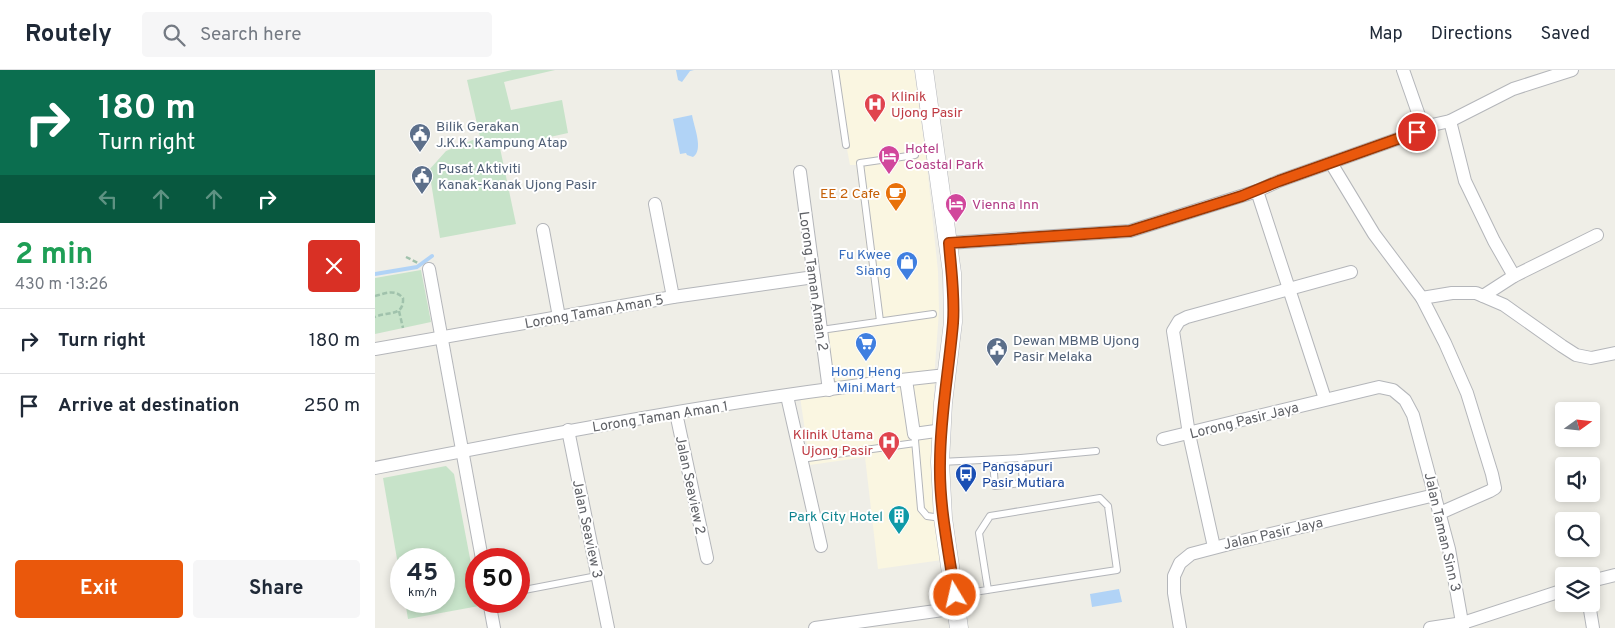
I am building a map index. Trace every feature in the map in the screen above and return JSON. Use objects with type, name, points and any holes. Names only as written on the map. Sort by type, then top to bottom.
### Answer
[{"type":"main road","points":[[924,70],[949,243],[953,297],[953,322],[946,375],[940,462],[943,518],[959,628]]},
{"type":"street","points":[[1403,70],[1423,127]]},
{"type":"street","points":[[949,243],[1130,231],[1257,191],[1279,181],[1417,132],[1423,127],[1450,120],[1513,89],[1572,70]]},
{"type":"street","points":[[1450,120],[1465,181],[1514,276]]},
{"type":"street","points":[[1331,163],[1374,234],[1422,298],[1445,343],[1467,393],[1495,488],[1440,513]]},
{"type":"street","name":"Lorong Taman Aman 2","points":[[800,172],[829,390]]},
{"type":"street","points":[[1257,191],[1325,399]]},
{"type":"street","points":[[655,204],[673,297]]},
{"type":"street","points":[[543,230],[559,317]]},
{"type":"street","points":[[1483,296],[1514,276],[1597,235]]},
{"type":"street","points":[[429,268],[479,548]]},
{"type":"street","points":[[1214,547],[1189,434],[1173,331],[1179,321],[1187,317],[1351,272]]},
{"type":"street","name":"Lorong Taman Aman 5","points":[[375,349],[673,297],[814,276]]},
{"type":"street","points":[[1422,298],[1452,293],[1477,293],[1504,305],[1577,355],[1591,358],[1615,353]]},
{"type":"street","name":"Lorong Taman Aman 1","points":[[375,468],[568,430],[787,396],[946,375]]},
{"type":"street","points":[[906,380],[914,439],[943,430]]},
{"type":"street","name":"Lorong Pasir Jaya","points":[[1163,439],[1379,387],[1393,390],[1405,400],[1413,415],[1420,436]]},
{"type":"street","points":[[787,396],[821,546]]},
{"type":"street","name":"Jalan Seaview 2","points":[[676,413],[707,558]]},
{"type":"street","name":"Jalan Seaview 3","points":[[568,430],[608,628]]},
{"type":"street","name":"Jalan Taman Sinn 3","points":[[1420,436],[1449,549],[1463,625]]},
{"type":"street","name":"Jalan Pasir Jaya","points":[[1180,628],[1174,593],[1174,576],[1181,563],[1191,554],[1435,495]]},
{"type":"street","points":[[1600,579],[1615,575]]},
{"type":"street","points":[[1430,628],[1463,625],[1555,593]]},
{"type":"street","points":[[815,628],[956,602]]},
{"type":"street","points":[[1590,612],[1593,628]]},
{"type":"street","points":[[491,613],[493,628]]},
{"type":"lane","points":[[835,70],[847,145]]},
{"type":"lane","points":[[880,321],[860,163],[915,155]]},
{"type":"lane","points":[[821,330],[933,314]]},
{"type":"lane","points":[[801,460],[914,439],[921,509],[927,516],[943,518]]},
{"type":"lane","points":[[940,462],[993,460],[1097,451]]},
{"type":"lane","points":[[993,460],[995,486],[1023,483],[1021,458]]},
{"type":"lane","points":[[956,602],[988,590],[1117,570],[1108,506],[1100,498],[990,516],[979,532],[988,590]]},
{"type":"lane","points":[[530,589],[597,576]]},
{"type":"path","points":[[375,296],[393,292],[399,293],[403,298],[403,305],[399,311],[375,317]]},
{"type":"path","points":[[399,311],[403,328]]},
{"type":"shaded area","points":[[832,70],[914,70],[926,156],[938,271],[939,311],[932,448],[934,491],[942,560],[878,569],[865,457],[810,465],[799,390],[834,385],[826,326],[875,318],[856,165],[850,165]]},
{"type":"green space","points":[[512,70],[555,70],[504,82],[511,110],[562,100],[568,133],[500,148],[516,224],[440,238],[429,170],[446,151],[480,137],[467,80]]},
{"type":"green space","points":[[421,270],[431,322],[375,334],[375,278]]},
{"type":"green space","points":[[446,466],[454,474],[468,548],[465,548],[465,609],[455,610],[455,548],[395,548],[383,478]]},
{"type":"green space","points":[[407,613],[441,613],[408,619]]},
{"type":"water","points":[[676,70],[694,70],[690,71],[682,82],[678,80]]},
{"type":"water","points":[[692,115],[698,144],[698,149],[693,157],[686,153],[680,154],[673,119]]},
{"type":"water","points":[[1119,589],[1122,602],[1092,607],[1090,594]]},
{"type":"waterway","points":[[375,274],[417,267],[432,256]]},
{"type":"place","name":"Klinik Ujong Pasir","points":[[875,123]]},
{"type":"place","name":"Bilik Gerakan J.K.K. Kampung Atap","points":[[420,153]]},
{"type":"place","name":"Hotel Coastal Park","points":[[889,175]]},
{"type":"place","name":"Pusat Aktiviti Kanak-Kanak Ujong Pasir","points":[[422,195]]},
{"type":"place","name":"EE 2 Cafe","points":[[896,212]]},
{"type":"place","name":"Vienna Inn","points":[[956,223]]},
{"type":"place","name":"Fu Kwee Siang","points":[[907,281]]},
{"type":"place","name":"Hong Heng Mini Mart","points":[[866,362]]},
{"type":"place","name":"Dewan MBMB Ujong Pasir Melaka","points":[[997,367]]},
{"type":"place","name":"Klinik Utama Ujong Pasir","points":[[889,461]]},
{"type":"place","name":"Pangsapuri Pasir Mutiara","points":[[966,493]]},
{"type":"place","name":"Park City Hotel","points":[[899,535]]},
{"type":"route","points":[[955,595],[943,518],[940,484],[943,403],[953,322],[952,272],[949,243],[1130,231],[1257,191],[1279,181],[1417,132]]}]
